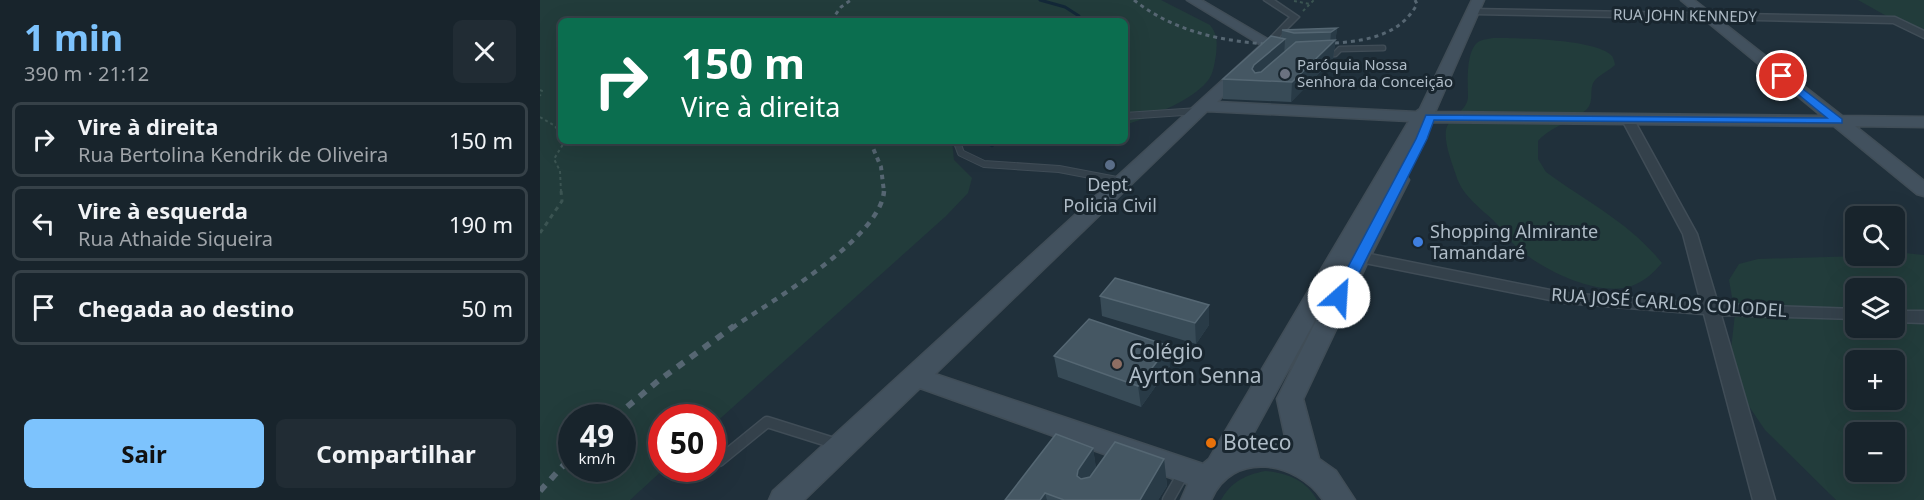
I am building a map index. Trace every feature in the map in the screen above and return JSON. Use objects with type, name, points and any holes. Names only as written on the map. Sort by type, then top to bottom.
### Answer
[{"type":"street","points":[[1193,0],[1269,48]]},
{"type":"street","points":[[784,500],[914,376],[1269,48],[1294,17],[1268,0]]},
{"type":"street","points":[[1687,0],[1924,190]]},
{"type":"street","points":[[1308,466],[1294,421],[1290,399],[1351,255],[1426,115],[1476,5]]},
{"type":"street","name":"RUA JOHN KENNEDY","points":[[1476,5],[1707,16],[1895,20],[1924,35]]},
{"type":"street","points":[[1202,109],[1426,115],[1924,122]]},
{"type":"street","points":[[1627,118],[1690,234],[1713,309],[1730,383],[1764,500]]},
{"type":"street","points":[[1202,479],[1351,255]]},
{"type":"street","name":"RUA JOSÉ CARLOS COLODEL","points":[[1351,255],[1565,298],[1713,309],[1845,314]]},
{"type":"street","points":[[1905,316],[1924,317]]},
{"type":"street","points":[[914,376],[1119,453],[1202,479],[1240,458],[1263,454],[1286,457],[1308,466],[1321,475],[1340,500]]},
{"type":"lane","points":[[1321,56],[1335,54],[1340,49],[1383,48]]},
{"type":"lane","points":[[1128,116],[1202,109]]},
{"type":"lane","points":[[958,144],[961,153],[984,164],[1059,170],[1124,181]]},
{"type":"lane","points":[[726,455],[767,422],[841,445]]},
{"type":"lane","points":[[1168,500],[1202,479]]},
{"type":"path","points":[[1287,0],[1310,4]]},
{"type":"path","points":[[540,90],[542,91],[540,96]]},
{"type":"path","points":[[540,117],[555,126],[558,130]]},
{"type":"path","points":[[540,233],[562,201],[560,171],[554,159],[563,144]]},
{"type":"green space","points":[[540,0],[1161,0],[1210,25],[1216,39],[1216,55],[1213,71],[1207,82],[1187,98],[1156,114],[1128,124],[1128,18],[558,18],[558,144],[952,144],[954,160],[972,178],[968,193],[946,216],[726,413],[726,404],[648,404],[650,482],[630,500],[540,500]]},
{"type":"green space","points":[[1858,0],[1924,0],[1924,37]]},
{"type":"green space","points":[[1493,38],[1574,43],[1604,50],[1612,57],[1615,65],[1593,83],[1591,103],[1586,110],[1538,141],[1538,159],[1546,172],[1622,224],[1662,263],[1642,281],[1621,288],[1590,286],[1544,266],[1516,247],[1471,200],[1458,182],[1446,141],[1446,130],[1467,102],[1468,67],[1475,45],[1480,41]]},
{"type":"green space","points":[[1905,253],[1924,255],[1924,500],[1836,500],[1765,430],[1738,390],[1730,358],[1735,314],[1729,280],[1739,264],[1758,259],[1845,256],[1845,266],[1905,266]]},
{"type":"green space","points":[[1265,471],[1295,479],[1307,487],[1317,500],[1221,500],[1229,488],[1239,480]]},
{"type":"building","points":[[1337,28],[1331,32],[1294,33],[1282,30]]},
{"type":"building","points":[[1271,36],[1285,39],[1254,65],[1252,69],[1255,73],[1261,72],[1296,42],[1335,40],[1292,82],[1223,79]]},
{"type":"building","points":[[1115,278],[1209,305],[1195,323],[1100,296]]},
{"type":"building","points":[[1089,319],[1169,346],[1138,386],[1054,356]]},
{"type":"building","points":[[1056,434],[1093,448],[1078,470],[1077,476],[1081,479],[1090,477],[1115,442],[1164,459],[1140,500],[1064,500],[1045,493],[1040,500],[1005,500]]},
{"type":"waterway","points":[[1040,0],[1065,7],[1079,18]]},
{"type":"railway","points":[[833,18],[841,7],[851,0]]},
{"type":"railway","points":[[1134,0],[1150,12],[1168,21],[1203,34],[1280,45]]},
{"type":"railway","points":[[1319,44],[1361,40],[1387,32],[1409,16],[1417,4],[1415,0]]},
{"type":"railway","points":[[871,144],[881,167],[884,191]]},
{"type":"railway","points":[[732,328],[796,286],[845,248],[864,229],[878,209],[884,191]]},
{"type":"railway","points":[[631,404],[658,381],[734,326]]},
{"type":"railway","points":[[540,491],[558,471]]},
{"type":"place","name":"Paróquia Nossa Senhora da Conceição","points":[[1285,74]]},
{"type":"place","name":"Dept. Policia Civil","points":[[1110,165]]},
{"type":"place","name":"Shopping Almirante Tamandaré","points":[[1418,242]]},
{"type":"place","name":"Colégio Ayrton Senna","points":[[1117,364]]},
{"type":"place","name":"Boteco","points":[[1211,443]]},
{"type":"route","points":[[1339,297],[1421,139],[1430,117],[1838,121],[1782,76]]}]
